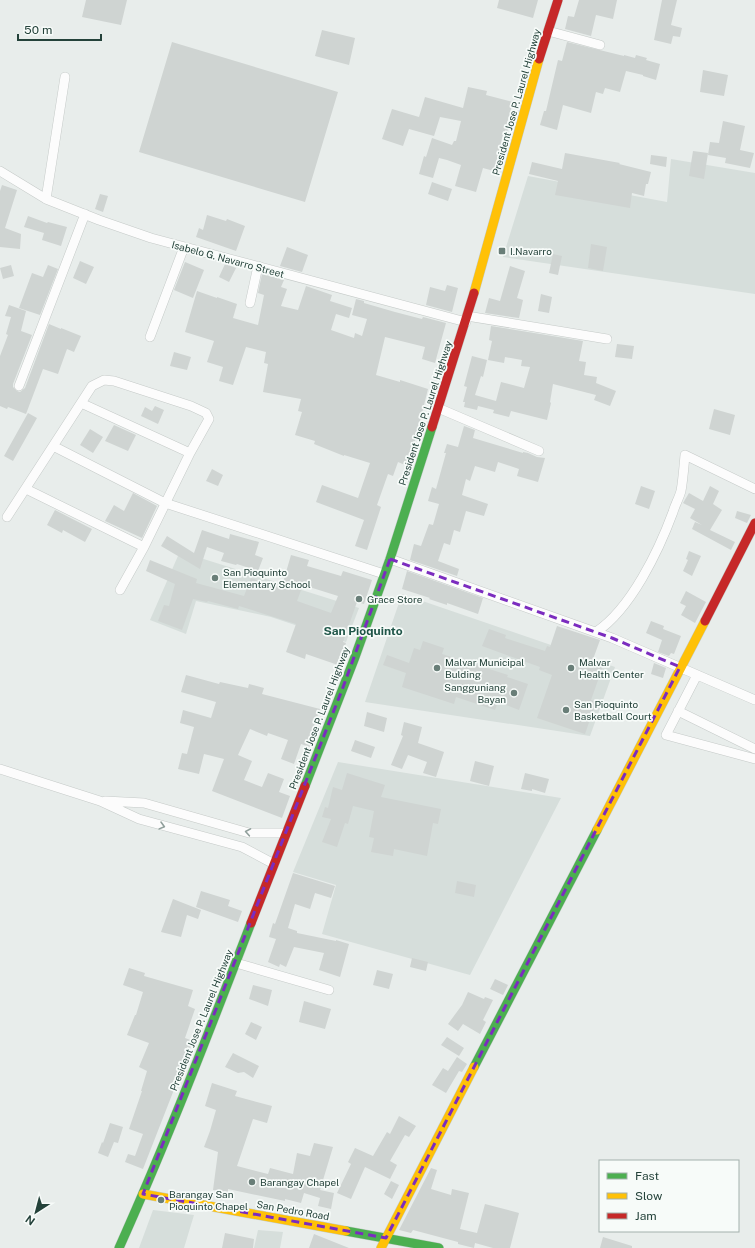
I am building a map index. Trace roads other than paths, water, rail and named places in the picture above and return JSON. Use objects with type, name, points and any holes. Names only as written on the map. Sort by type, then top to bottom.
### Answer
[{"type":"main road","name":"President Jose P. Laurel Highway","points":[[119,1248],[143,1194],[200,1055],[355,657],[390,559],[466,319],[533,79],[558,0]]},
{"type":"main road","points":[[381,1248],[755,523]]},
{"type":"main road","name":"San Pedro Road","points":[[143,1194],[439,1248]]},
{"type":"street","points":[[548,31],[600,45]]},
{"type":"street","points":[[46,199],[65,77]]},
{"type":"street","name":"Isabelo G. Navarro Street","points":[[0,171],[46,199],[99,220],[151,238],[466,319],[607,340]]},
{"type":"street","points":[[19,386],[85,214]]},
{"type":"street","points":[[150,337],[184,247]]},
{"type":"street","points":[[250,303],[258,266]]},
{"type":"street","points":[[7,517],[92,386],[104,380],[114,381],[191,406],[206,413],[209,419],[190,453],[144,547],[120,590]]},
{"type":"street","points":[[81,403],[190,453]]},
{"type":"street","points":[[438,408],[539,451]]},
{"type":"street","points":[[53,446],[165,503],[384,574]]},
{"type":"street","points":[[596,632],[612,620],[625,604],[650,563],[664,536],[681,491],[685,454],[755,488]]},
{"type":"street","points":[[26,488],[144,547]]},
{"type":"street","points":[[390,559],[596,632],[755,700]]},
{"type":"street","points":[[697,675],[666,733],[667,736],[755,759]]},
{"type":"street","points":[[678,711],[755,749]]},
{"type":"street","points":[[0,769],[100,801],[139,820],[242,847],[274,864]]},
{"type":"street","points":[[100,801],[144,803],[249,833],[286,833]]},
{"type":"street","points":[[139,820],[144,803]]},
{"type":"street","points":[[236,963],[329,990]]},
{"type":"place","name":"I.Navarro","points":[[502,251]]},
{"type":"place","name":"San Pioquinto Elementary School","points":[[215,578]]},
{"type":"place","name":"Grace Store","points":[[359,599]]},
{"type":"place","name":"Malvar Municipal Bulding","points":[[437,668]]},
{"type":"place","name":"Malvar Health Center","points":[[571,668]]},
{"type":"place","name":"Sangguniang Bayan","points":[[514,693]]},
{"type":"place","name":"San Pioquinto Basketball Court","points":[[566,710]]},
{"type":"place","name":"Barangay Chapel","points":[[252,1182]]},
{"type":"place","name":"Barangay San Pioquinto Chapel","points":[[161,1200]]},
{"type":"district","name":"San Pioquinto","points":[[363,631]]}]
